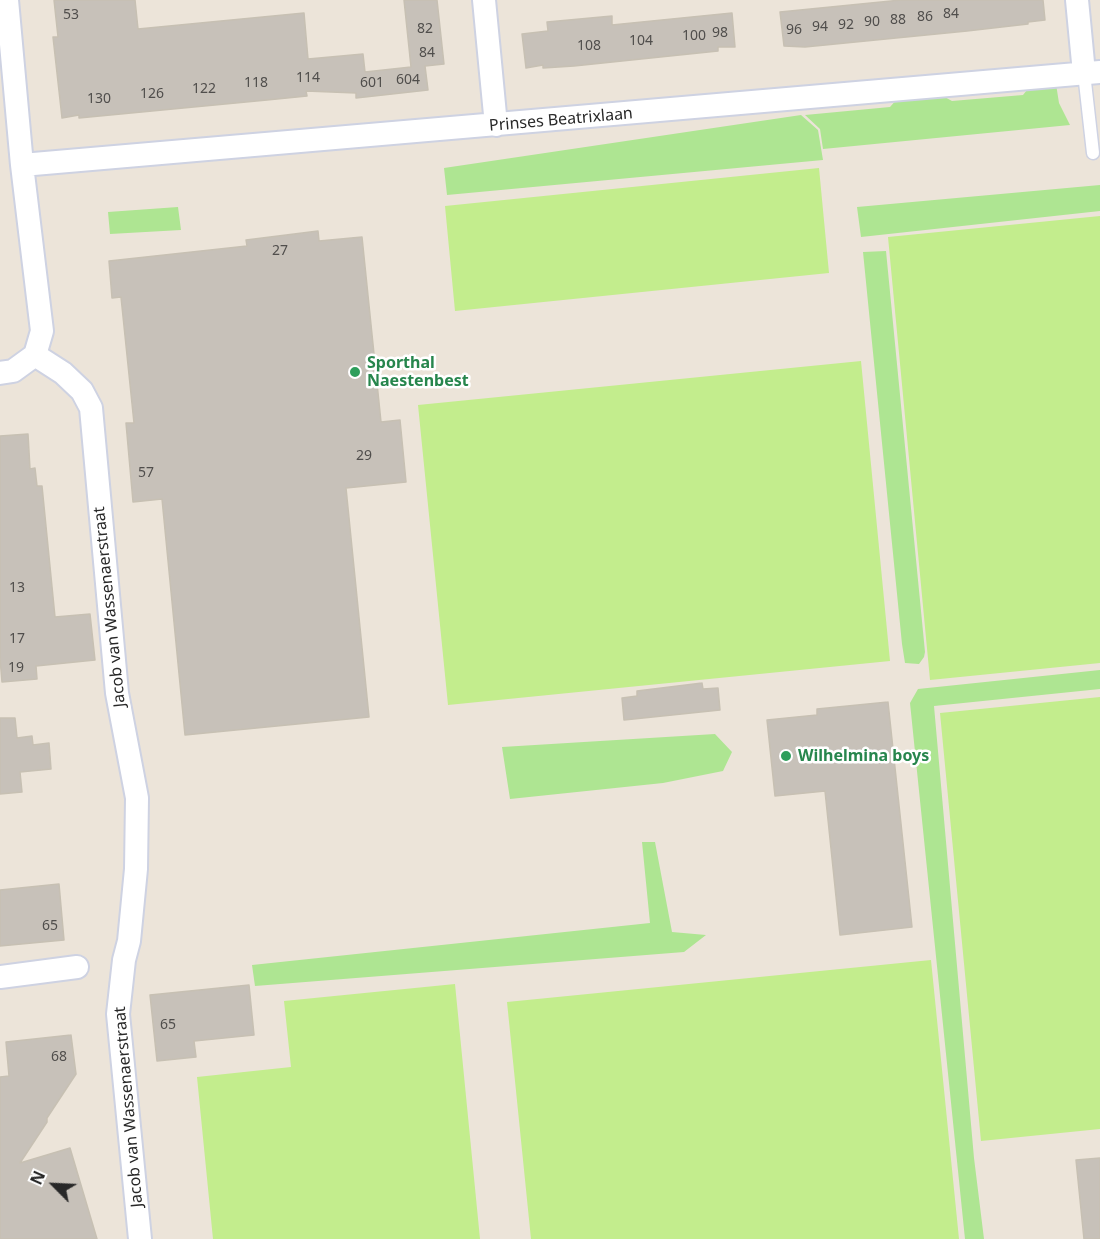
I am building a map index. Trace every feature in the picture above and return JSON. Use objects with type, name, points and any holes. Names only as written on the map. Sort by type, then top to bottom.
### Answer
[{"type":"street","points":[[0,373],[13,371],[35,355],[42,331],[22,165],[8,112],[7,0]]},
{"type":"street","points":[[484,0],[496,125]]},
{"type":"street","points":[[1077,0],[1092,73]]},
{"type":"street","name":"Prinses Beatrixlaan","points":[[22,165],[1092,73]]},
{"type":"street","name":"Jacob van Wassenaerstraat","points":[[35,355],[63,373],[82,391],[91,408],[117,693],[136,798],[136,869],[129,941],[124,960],[118,1014],[140,1239]]},
{"type":"street","points":[[0,977],[77,967]]},
{"type":"lane","points":[[1092,73],[1093,153]]},
{"type":"green space","points":[[1056,84],[1059,103],[1070,125],[823,149],[820,129],[805,115],[890,107],[898,98],[941,95],[952,101],[1023,95],[1031,85]]},
{"type":"green space","points":[[801,115],[818,130],[823,160],[447,195],[444,168]]},
{"type":"green space","points":[[819,168],[829,273],[455,311],[445,206]]},
{"type":"green space","points":[[1100,185],[1100,211],[861,237],[857,207]]},
{"type":"green space","points":[[178,207],[181,230],[110,234],[108,212]]},
{"type":"green space","points":[[1100,216],[1100,663],[930,680],[888,237]]},
{"type":"green space","points":[[886,251],[925,652],[919,664],[905,663],[902,644],[863,252]]},
{"type":"green space","points":[[861,361],[890,661],[448,705],[418,405]]},
{"type":"green space","points":[[1100,670],[1100,689],[934,706],[974,1158],[984,1239],[965,1239],[910,703],[918,689]]},
{"type":"green space","points":[[1100,697],[1100,1129],[981,1141],[940,713]]},
{"type":"green space","points":[[715,734],[732,752],[723,771],[663,783],[510,799],[502,747]]},
{"type":"green space","points":[[642,842],[655,842],[672,932],[706,935],[684,952],[255,986],[252,965],[650,923]]},
{"type":"green space","points":[[931,960],[959,1239],[531,1239],[507,1002]]},
{"type":"green space","points":[[455,984],[480,1239],[213,1239],[197,1077],[291,1067],[284,1001]]},
{"type":"building","points":[[54,0],[135,0],[138,29],[304,13],[308,59],[363,54],[365,72],[411,67],[404,0],[437,0],[444,64],[425,66],[428,90],[356,98],[356,93],[306,91],[307,96],[62,118],[53,37],[58,37]]},
{"type":"building","points":[[901,0],[1043,0],[1045,20],[967,31],[805,47],[784,46],[780,12]]},
{"type":"building","points":[[732,13],[735,47],[718,47],[718,51],[574,66],[543,68],[543,65],[526,68],[522,34],[548,31],[547,22],[612,16],[612,25]]},
{"type":"building","points":[[318,231],[319,241],[362,237],[381,422],[400,420],[406,482],[346,488],[369,717],[185,735],[162,499],[133,502],[126,423],[134,423],[121,297],[112,298],[109,261],[247,246],[246,240]]},
{"type":"building","points":[[28,434],[30,469],[35,468],[37,486],[42,486],[55,617],[90,614],[95,660],[36,666],[37,679],[2,682],[0,658],[0,436]]},
{"type":"building","points":[[702,683],[703,689],[718,688],[720,710],[624,720],[622,698],[637,696],[637,691]]},
{"type":"building","points":[[888,702],[912,927],[840,935],[825,791],[775,796],[767,720],[817,715],[817,709]]},
{"type":"building","points":[[0,718],[15,718],[17,738],[32,736],[33,745],[49,743],[51,769],[20,772],[22,792],[0,794]]},
{"type":"building","points":[[59,884],[64,940],[0,946],[0,890]]},
{"type":"building","points":[[249,985],[254,1035],[194,1041],[196,1057],[157,1061],[150,995]]},
{"type":"building","points":[[71,1035],[76,1074],[20,1163],[70,1148],[97,1239],[0,1239],[0,1077],[9,1076],[6,1042]]},
{"type":"building","points":[[1100,1158],[1100,1239],[1084,1239],[1076,1160]]},
{"type":"place","name":"Sporthal Naestenbest","points":[[355,372]]},
{"type":"place","name":"Wilhelmina boys","points":[[786,756]]}]
